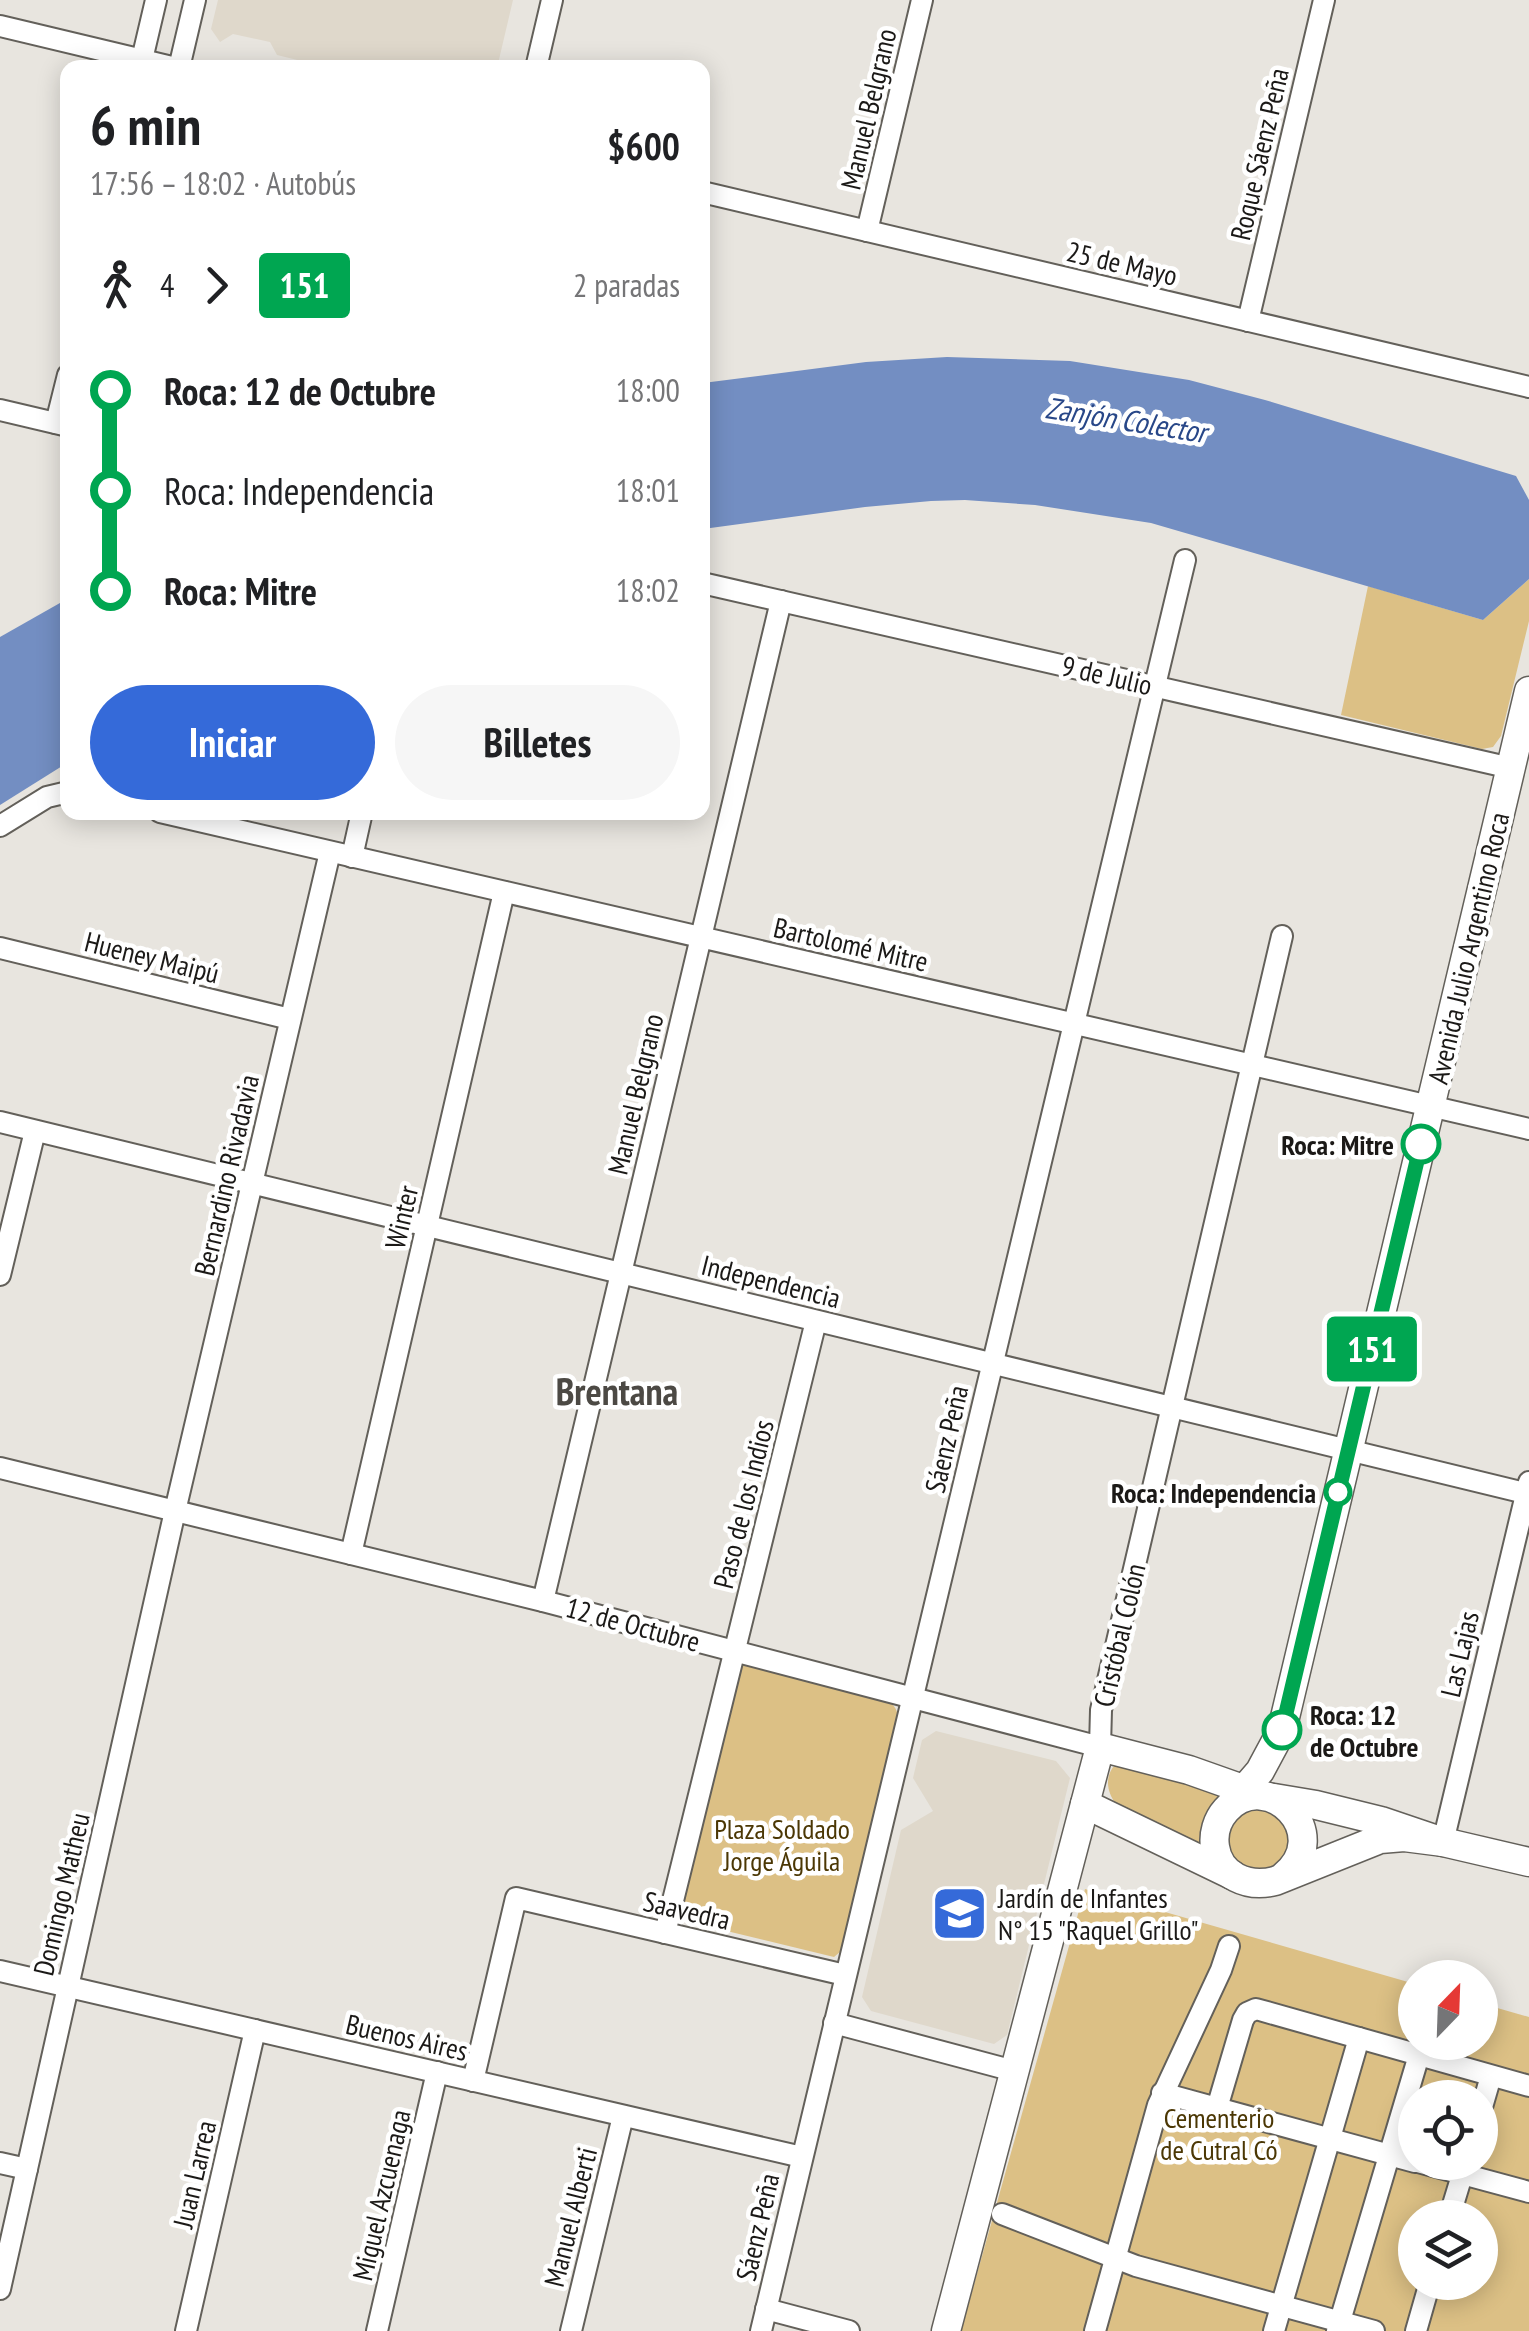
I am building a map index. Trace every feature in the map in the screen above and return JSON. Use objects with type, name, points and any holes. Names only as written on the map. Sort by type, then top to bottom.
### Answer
[{"type":"main road","name":"Avenida Julio Argentino Roca","points":[[1265,1801],[1282,1774],[1282,1730],[1430,1106],[1518,770],[1529,691]]},
{"type":"main road","name":"Avenida Julio Argentino Roca","points":[[1265,1801],[1266,1762],[1282,1730]]},
{"type":"main road","name":"12 de Octubre","points":[[1100,1746],[1188,1770],[1265,1801],[1382,1821],[1443,1842],[1529,1862]]},
{"type":"main road","name":"Cristóbal Colón","points":[[946,2331],[1100,1746]]},
{"type":"main road","points":[[1232,1875],[1220,1862],[1214,1846],[1216,1828],[1224,1812],[1265,1801],[1302,1830],[1302,1848],[1296,1864],[1283,1877]]},
{"type":"main road","name":"12 de Octubre","points":[[1085,1804],[1240,1880],[1257,1884],[1388,1838],[1443,1842]]},
{"type":"street","points":[[142,60],[156,0]]},
{"type":"street","points":[[179,60],[194,0]]},
{"type":"street","points":[[538,60],[552,0]]},
{"type":"street","name":"Manuel Belgrano","points":[[867,231],[922,0]]},
{"type":"street","name":"Roque Sáenz Peña","points":[[1248,321],[1324,0]]},
{"type":"street","points":[[0,26],[130,60]]},
{"type":"street","name":"25 de Mayo","points":[[710,194],[1529,387]]},
{"type":"street","points":[[0,410],[60,424]]},
{"type":"street","name":"Sáenz Peña","points":[[761,2331],[1185,560]]},
{"type":"street","name":"9 de Julio","points":[[710,585],[1518,770]]},
{"type":"street","name":"Manuel Belgrano","points":[[543,1601],[780,601]]},
{"type":"street","points":[[0,826],[60,793]]},
{"type":"street","name":"Bartolomé Mitre","points":[[194,820],[1529,1129]]},
{"type":"street","points":[[352,857],[360,820]]},
{"type":"street","name":"Bernardino Rivadavia","points":[[175,1511],[330,852]]},
{"type":"street","name":"Winter","points":[[351,1554],[504,892]]},
{"type":"street","name":"Cristóbal Colón","points":[[1100,1746],[1101,1710],[1282,936]]},
{"type":"street","name":"Hueney Maipú","points":[[0,948],[290,1019]]},
{"type":"street","name":"Independencia","points":[[0,1122],[1348,1450],[1528,1489]]},
{"type":"street","points":[[0,1275],[35,1130]]},
{"type":"street","name":"Paso de los Indios","points":[[666,1933],[816,1321]]},
{"type":"street","name":"12 de Octubre","points":[[0,1468],[543,1601],[1100,1746]]},
{"type":"street","name":"Las Lajas","points":[[1443,1842],[1528,1489]]},
{"type":"street","name":"Domingo Matheu","points":[[0,2290],[175,1511]]},
{"type":"street","name":"Saavedra","points":[[474,2081],[516,1898],[845,1975]]},
{"type":"street","points":[[1095,2331],[1162,2093],[1229,1946]]},
{"type":"street","name":"Buenos Aires","points":[[0,1971],[802,2157]]},
{"type":"street","points":[[1217,2108],[1243,2020],[1250,2011],[1260,2010],[1398,2049]]},
{"type":"street","points":[[834,2023],[1014,2071]]},
{"type":"street","name":"Juan Larrea","points":[[186,2331],[255,2030]]},
{"type":"street","points":[[1274,2331],[1359,2038]]},
{"type":"street","points":[[1339,2326],[1418,2060]]},
{"type":"street","points":[[1436,2060],[1529,2086]]},
{"type":"street","name":"Miguel Azcuenaga","points":[[377,2331],[437,2072]]},
{"type":"street","points":[[1491,2080],[1492,2076]]},
{"type":"street","points":[[1162,2093],[1398,2157]]},
{"type":"street","name":"Manuel Alberti","points":[[571,2331],[623,2116]]},
{"type":"street","points":[[0,2163],[27,2169]]},
{"type":"street","points":[[1496,2180],[1529,2192]]},
{"type":"street","points":[[1002,2214],[1115,2258],[1281,2305],[1339,2326],[1374,2331]]},
{"type":"street","points":[[1416,2331],[1425,2300]]},
{"type":"street","points":[[766,2309],[850,2331]]},
{"type":"shaded area","points":[[218,0],[513,0],[499,60],[297,60],[277,55],[270,42],[233,34],[220,42],[211,29]]},
{"type":"shaded area","name":"Jardín de Infantes N° 15 \"Raquel Grillo\"","points":[[936,1731],[1056,1761],[1070,1778],[1007,2035],[994,2044],[871,2011],[862,1997],[901,1830],[933,1811],[913,1778],[922,1740]]},
{"type":"green space","points":[[1529,579],[1529,621],[1501,736],[1493,747],[1482,749],[1341,715],[1368,586],[1483,620]]},
{"type":"green space","name":"Plaza Soldado Jorge Águila","points":[[740,1664],[883,1700],[896,1710],[898,1722],[843,1945],[834,1957],[677,1919]]},
{"type":"green space","points":[[1118,1762],[1232,1792],[1203,1850],[1116,1804],[1108,1783]]},
{"type":"green space","points":[[1258,1810],[1280,1819],[1289,1841],[1280,1863],[1258,1872],[1236,1863],[1227,1841],[1236,1819]]},
{"type":"green space","name":"Cementerio de Cutral Có","points":[[1085,1889],[1398,1979],[1398,2060],[1498,2060],[1498,2008],[1529,2017],[1529,2331],[961,2331]]},
{"type":"water","name":"Zanjón Colector","points":[[947,357],[1070,361],[1189,380],[1516,476],[1529,500],[1529,579],[1483,620],[1151,523],[1035,505],[965,500],[865,507],[710,528],[710,382],[866,362]]},
{"type":"water","points":[[60,603],[60,767],[0,805],[0,637]]},
{"type":"bus line","name":"151","points":[[1282,1730],[1421,1144]]},
{"type":"place","name":"Roca: Mitre","points":[[1421,1144]]},
{"type":"place","name":"Roca: Independencia","points":[[1338,1492]]},
{"type":"place","name":"Roca: 12 de Octubre","points":[[1282,1730]]},
{"type":"place","name":"Jardín de Infantes N° 15 \"Raquel Grillo\"","points":[[959,1913]]},
{"type":"district","name":"Brentana","points":[[617,1390]]}]
